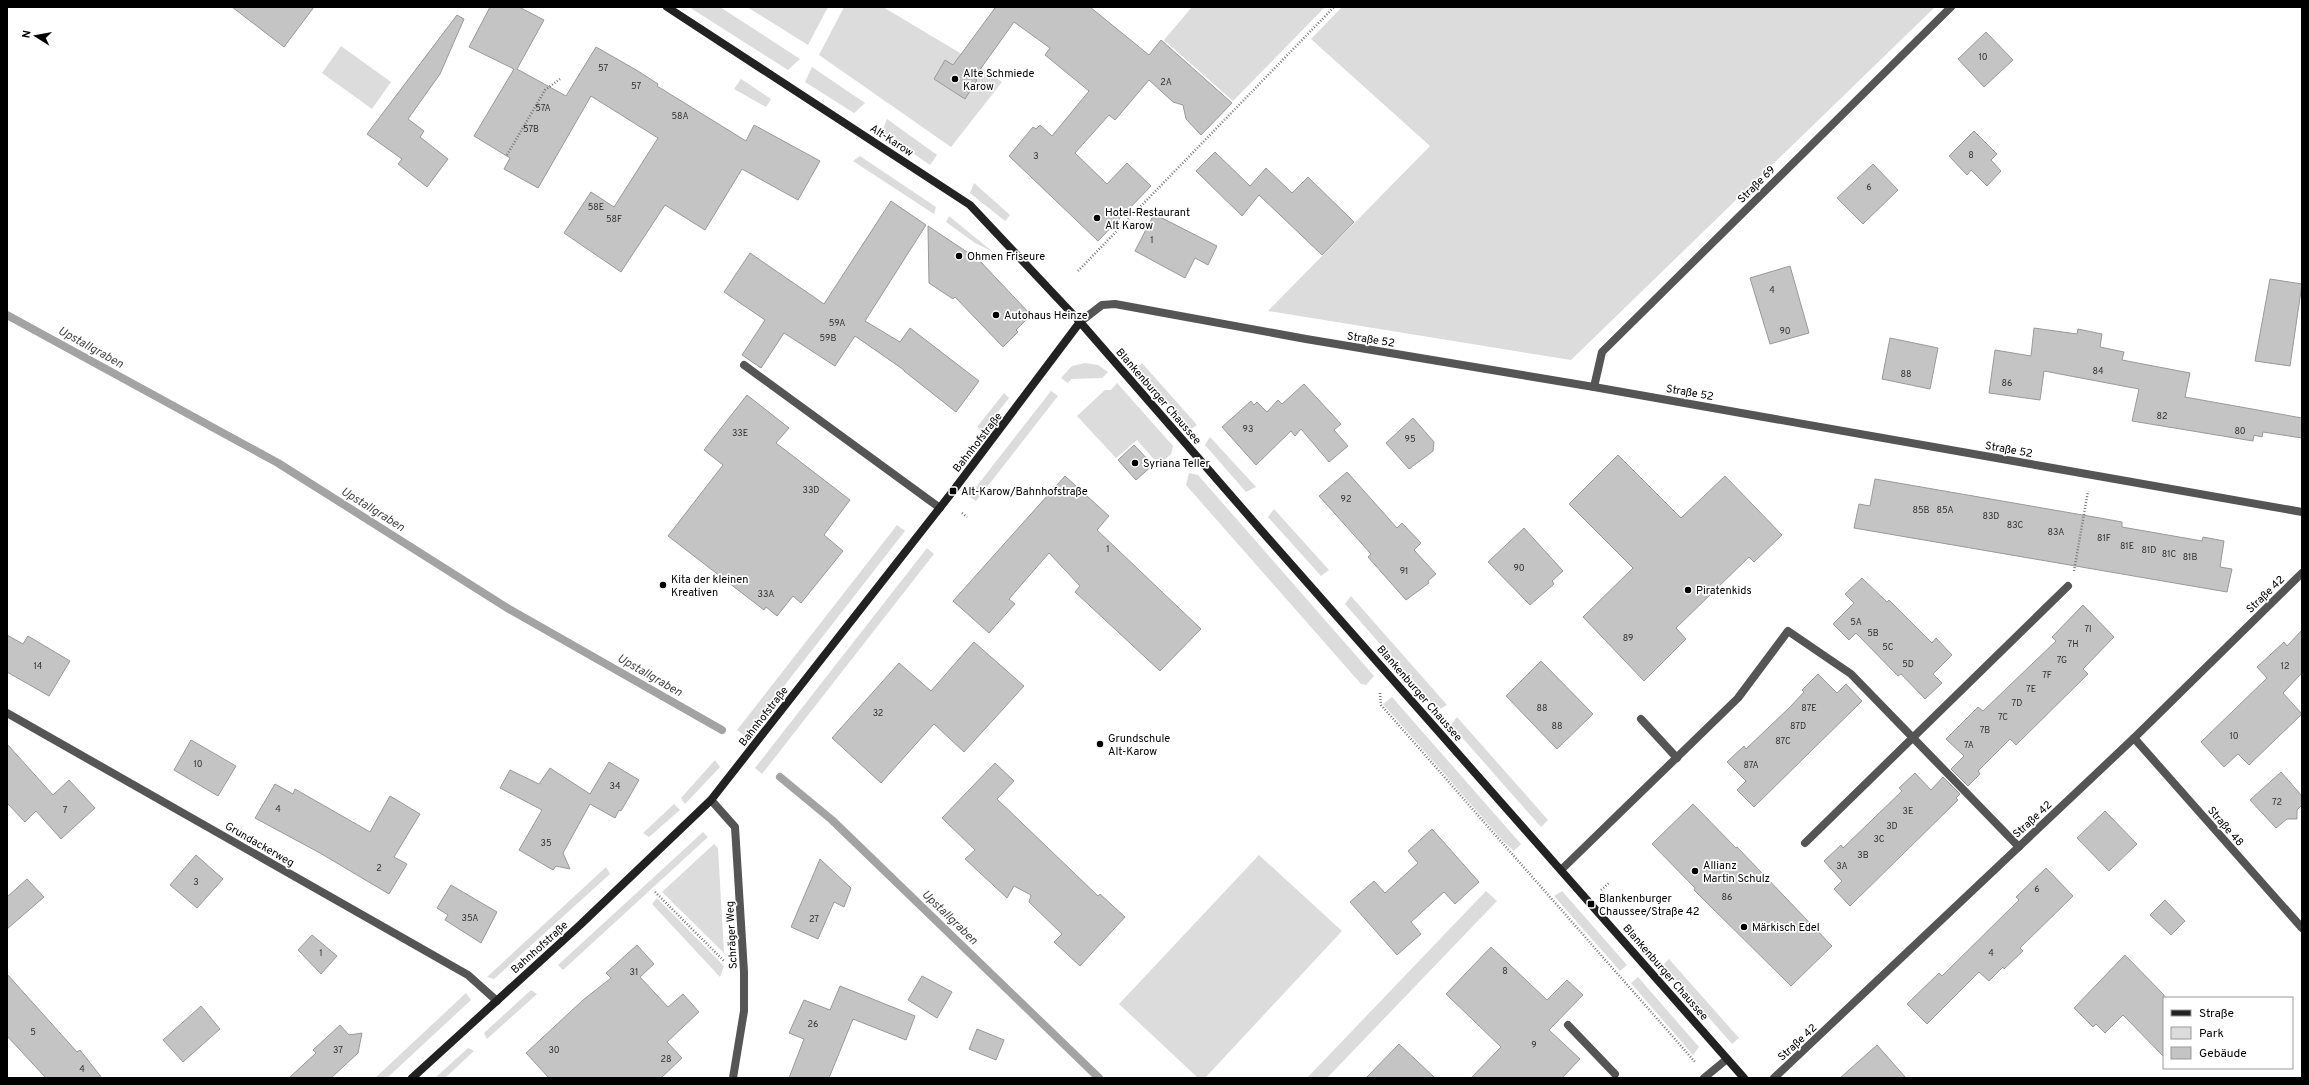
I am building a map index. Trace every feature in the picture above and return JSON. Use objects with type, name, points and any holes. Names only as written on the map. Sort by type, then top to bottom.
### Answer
[{"type":"main road","name":"Alt-Karow","points":[[666,7],[970,205],[1080,322]]},
{"type":"main road","name":"Bahnhofstraße","points":[[412,1078],[497,1001],[711,800],[940,508],[1080,322]]},
{"type":"main road","name":"Blankenburger Chaussee","points":[[1080,322],[1267,538],[1381,665],[1744,1078]]},
{"type":"street","name":"Straße 69","points":[[1594,387],[1602,352],[1951,7]]},
{"type":"street","name":"Straße 52","points":[[1080,322],[1102,305],[1115,304],[1306,339],[1594,387],[2302,512]]},
{"type":"street","points":[[744,365],[940,508]]},
{"type":"street","name":"Straße 42","points":[[1774,1078],[2134,738],[2302,574]]},
{"type":"street","points":[[1805,843],[2068,586]]},
{"type":"street","points":[[1561,870],[1738,698],[1788,631],[1851,674],[2019,847]]},
{"type":"street","name":"Grundackerweg","points":[[7,713],[468,975],[497,1001]]},
{"type":"street","points":[[1641,719],[1677,758]]},
{"type":"street","name":"Straße 48","points":[[2134,738],[2302,928]]},
{"type":"street","name":"Schräger Weg","points":[[711,800],[735,826],[744,972],[744,1011],[733,1078]]},
{"type":"street","points":[[1568,1025],[1615,1077]]},
{"type":"street","points":[[1706,1077],[1727,1059]]},
{"type":"path","points":[[1078,271],[1334,7]]},
{"type":"path","points":[[507,155],[545,90],[560,79]]},
{"type":"path","points":[[2068,586],[2073,577],[2092,474]]},
{"type":"path","points":[[962,513],[967,517]]},
{"type":"path","points":[[1381,665],[1381,705],[1706,1077]]},
{"type":"path","points":[[1601,890],[1609,883]]},
{"type":"path","points":[[655,892],[728,965],[744,972]]},
{"type":"green space","points":[[689,7],[720,7],[800,59],[788,70]]},
{"type":"green space","points":[[747,7],[828,7],[808,45]]},
{"type":"green space","points":[[844,7],[883,7],[960,53],[1002,82],[951,147],[819,55]]},
{"type":"green space","points":[[1192,7],[1325,7],[1233,101],[1164,40]]},
{"type":"green space","points":[[1342,7],[1935,7],[1571,360],[1268,311],[1430,146],[1311,39]]},
{"type":"green space","points":[[341,46],[391,82],[372,109],[322,73]]},
{"type":"green space","points":[[812,67],[865,103],[854,113],[805,82]]},
{"type":"green space","points":[[741,79],[771,99],[766,107],[734,89]]},
{"type":"green space","points":[[887,119],[937,155],[930,165],[882,132]]},
{"type":"green space","points":[[860,156],[936,207],[934,214],[853,161]]},
{"type":"green space","points":[[974,183],[1010,215],[1005,221],[970,193]]},
{"type":"green space","points":[[949,216],[993,252],[975,243],[946,222]]},
{"type":"green space","points":[[1085,363],[1098,365],[1108,372],[1102,378],[1071,379],[1068,383],[1061,378],[1072,366]]},
{"type":"green space","points":[[1142,363],[1197,425],[1191,429],[1137,368]]},
{"type":"green space","points":[[1117,383],[1173,446],[1171,454],[1159,465],[1137,440],[1116,458],[1077,416],[1105,390],[1111,390]]},
{"type":"green space","points":[[1051,391],[1058,396],[976,501],[969,496]]},
{"type":"green space","points":[[1004,393],[1009,398],[983,431],[977,427]]},
{"type":"green space","points":[[1210,437],[1256,487],[1246,492],[1205,445]]},
{"type":"green space","points":[[1189,473],[1198,475],[1374,676],[1366,685],[1361,684],[1186,485]]},
{"type":"green space","points":[[1274,509],[1329,570],[1321,576],[1268,517]]},
{"type":"green space","points":[[897,525],[905,531],[745,736],[737,730]]},
{"type":"green space","points":[[927,548],[934,554],[762,774],[755,768]]},
{"type":"green space","points":[[1351,596],[1447,705],[1438,710],[1345,604]]},
{"type":"green space","points":[[1392,697],[1521,844],[1514,851],[1504,842],[1383,704]]},
{"type":"green space","points":[[1457,717],[1548,820],[1541,827],[1451,725]]},
{"type":"green space","points":[[715,760],[720,767],[685,804],[681,798]]},
{"type":"green space","points":[[674,804],[680,810],[649,837],[643,833]]},
{"type":"green space","points":[[703,832],[708,837],[563,970],[558,965]]},
{"type":"green space","points":[[714,844],[718,848],[724,953],[662,892]]},
{"type":"green space","points":[[1259,855],[1342,931],[1205,1078],[1198,1078],[1119,1004]]},
{"type":"green space","points":[[606,867],[610,874],[494,979],[487,977]]},
{"type":"green space","points":[[1486,891],[1497,901],[1327,1078],[1307,1078]]},
{"type":"green space","points":[[1562,891],[1627,965],[1620,971],[1554,896]]},
{"type":"green space","points":[[657,898],[724,966],[720,977],[652,904]]},
{"type":"green space","points":[[1669,959],[1739,1038],[1732,1044],[1663,965]]},
{"type":"green space","points":[[1638,977],[1699,1047],[1693,1055],[1631,983]]},
{"type":"green space","points":[[531,990],[537,994],[487,1039],[484,1033]]},
{"type":"green space","points":[[466,993],[471,1000],[387,1078],[375,1078]]},
{"type":"green space","points":[[468,1048],[474,1051],[445,1078],[435,1078]]},
{"type":"building","points":[[232,7],[314,7],[284,47]]},
{"type":"building","points":[[490,7],[519,7],[544,20],[517,69],[566,96],[596,47],[638,71],[658,84],[657,86],[746,141],[754,125],[820,161],[798,200],[742,169],[705,230],[665,205],[621,272],[564,233],[591,192],[614,207],[658,138],[591,96],[538,188],[504,169],[510,158],[474,136],[514,69],[469,47]]},
{"type":"building","points":[[993,7],[1090,7],[1149,55],[1161,40],[1232,103],[1201,135],[1186,119],[1183,105],[1173,102],[1149,80],[1115,120],[1109,115],[1075,153],[1107,184],[1127,163],[1151,186],[1098,241],[1009,156],[1033,127],[1036,129],[1040,125],[1052,136],[1089,91],[1045,55],[1050,48],[1014,22],[974,78],[977,80],[965,99],[934,79],[945,60],[953,65],[995,8]]},
{"type":"building","points":[[457,15],[464,19],[440,74],[408,119],[424,131],[420,137],[448,159],[427,187],[398,164],[402,159],[367,134]]},
{"type":"building","points":[[1986,32],[2013,60],[1984,87],[1958,59]]},
{"type":"building","points":[[1974,131],[1997,154],[1991,160],[2001,171],[1987,186],[1971,170],[1967,175],[1949,156]]},
{"type":"building","points":[[1215,152],[1250,186],[1266,168],[1292,193],[1308,177],[1354,222],[1322,255],[1259,195],[1242,216],[1196,171]]},
{"type":"building","points":[[1873,164],[1898,190],[1863,224],[1837,198]]},
{"type":"building","points":[[891,201],[926,225],[865,321],[900,342],[910,328],[979,381],[956,412],[904,370],[855,336],[835,366],[784,333],[761,368],[742,355],[765,320],[724,292],[750,253],[824,304]]},
{"type":"building","points":[[1154,214],[1217,246],[1208,265],[1195,258],[1185,278],[1135,251]]},
{"type":"building","points":[[928,226],[979,260],[1031,315],[1016,330],[1018,332],[1003,347],[955,297],[953,299],[929,283]]},
{"type":"building","points":[[1790,266],[1809,333],[1770,344],[1750,278]]},
{"type":"building","points":[[2270,279],[2302,284],[2290,366],[2255,361]]},
{"type":"building","points":[[2034,328],[2077,334],[2078,329],[2102,334],[2100,347],[2124,352],[2122,360],[2190,373],[2185,397],[2302,418],[2302,438],[2263,432],[2262,437],[2254,435],[2253,441],[2132,421],[2139,389],[2044,371],[2040,400],[1989,393],[1995,350],[2031,356]]},
{"type":"building","points":[[1890,338],[1938,348],[1930,389],[1882,379]]},
{"type":"building","points":[[1304,384],[1341,424],[1334,430],[1348,446],[1329,462],[1301,429],[1295,436],[1291,431],[1256,465],[1222,427],[1251,401],[1254,405],[1257,402],[1267,412],[1278,400],[1282,404]]},
{"type":"building","points":[[747,395],[789,428],[776,443],[850,500],[824,535],[843,551],[801,603],[793,596],[777,616],[766,607],[764,610],[668,536],[723,465],[704,450]]},
{"type":"building","points":[[1413,418],[1434,442],[1433,451],[1409,469],[1386,443]]},
{"type":"building","name":"Syriana Teller","points":[[1134,445],[1153,465],[1136,480],[1118,460]]},
{"type":"building","points":[[1618,455],[1681,518],[1725,476],[1782,535],[1754,562],[1749,557],[1676,628],[1686,639],[1644,681],[1583,617],[1633,568],[1569,504]]},
{"type":"building","points":[[1347,472],[1397,528],[1402,523],[1421,543],[1414,550],[1436,574],[1428,581],[1429,583],[1406,600],[1368,557],[1371,554],[1319,496]]},
{"type":"building","points":[[1065,476],[1109,516],[1097,530],[1201,629],[1160,671],[1075,592],[1080,586],[1049,553],[1009,599],[1015,604],[989,633],[953,601]]},
{"type":"building","points":[[1875,479],[2122,522],[2122,527],[2202,541],[2203,537],[2224,541],[2220,567],[2232,569],[2227,592],[1854,528],[1859,504],[1870,506]]},
{"type":"building","points":[[1524,528],[1563,571],[1552,581],[1554,584],[1530,605],[1488,562]]},
{"type":"building","points":[[1862,578],[1887,602],[1889,600],[1932,643],[1936,638],[1952,655],[1933,674],[1942,683],[1925,699],[1901,674],[1898,676],[1856,633],[1849,640],[1833,624],[1854,603],[1845,594]]},
{"type":"building","points":[[2083,605],[2114,637],[2083,669],[2088,674],[2016,745],[2010,739],[1978,771],[1980,774],[1968,786],[1951,769],[1964,756],[1946,739],[1978,707],[1983,711],[2056,641],[2052,637]]},
{"type":"building","points":[[2302,630],[2302,673],[2283,693],[2302,714],[2249,765],[2238,754],[2224,767],[2201,742],[2267,678],[2257,667],[2284,642],[2287,646]]},
{"type":"building","points":[[7,635],[23,644],[28,636],[70,661],[49,696],[7,672]]},
{"type":"building","points":[[974,642],[1024,686],[964,752],[934,724],[881,783],[832,738],[899,663],[931,691]]},
{"type":"building","points":[[1541,661],[1593,714],[1557,749],[1506,696]]},
{"type":"building","points":[[1818,674],[1837,693],[1846,684],[1862,701],[1754,807],[1737,790],[1746,781],[1727,762],[1744,746],[1746,749],[1790,707],[1804,692],[1802,690]]},
{"type":"building","points":[[191,740],[236,766],[218,796],[174,770]]},
{"type":"building","points":[[7,744],[53,795],[69,780],[95,808],[61,839],[36,811],[25,822],[7,803]]},
{"type":"building","points":[[609,762],[639,780],[621,811],[619,810],[615,818],[590,804],[563,853],[570,869],[556,866],[553,870],[519,850],[542,810],[500,788],[510,770],[539,784],[550,768],[590,794]]},
{"type":"building","points":[[995,763],[1014,781],[997,799],[1098,896],[1100,894],[1125,917],[1080,966],[1054,942],[1062,934],[1029,902],[1031,895],[1014,886],[1007,898],[965,859],[975,850],[942,818]]},
{"type":"building","points":[[2281,772],[2302,796],[2302,805],[2297,810],[2297,819],[2287,819],[2276,828],[2250,800]]},
{"type":"building","points":[[1915,773],[1931,790],[1943,777],[1960,794],[1956,798],[1958,800],[1850,906],[1834,889],[1842,881],[1824,861],[1841,845],[1843,848],[1902,791],[1899,788]]},
{"type":"building","points":[[275,784],[293,794],[295,789],[370,832],[390,796],[420,814],[394,857],[407,864],[389,894],[320,853],[255,818]]},
{"type":"building","points":[[1693,804],[1736,848],[1737,847],[1832,946],[1791,986],[1694,890],[1695,888],[1652,844]]},
{"type":"building","points":[[2105,811],[2137,844],[2109,871],[2077,838]]},
{"type":"building","points":[[1432,829],[1479,882],[1455,904],[1444,892],[1411,922],[1421,934],[1397,955],[1350,902],[1374,881],[1385,893],[1418,863],[1408,851]]},
{"type":"building","points":[[196,855],[223,879],[197,908],[170,885]]},
{"type":"building","points":[[820,859],[851,888],[844,907],[834,902],[818,939],[791,927]]},
{"type":"building","points":[[2046,868],[2073,896],[2020,948],[2023,951],[2004,969],[2003,967],[1989,981],[1979,972],[1927,1024],[1907,1004],[1939,973],[1942,976],[2019,900],[2016,897]]},
{"type":"building","points":[[27,879],[44,897],[7,929],[7,897]]},
{"type":"building","points":[[451,885],[497,912],[481,943],[445,920],[448,915],[437,908]]},
{"type":"building","points":[[2165,900],[2185,921],[2171,935],[2150,915]]},
{"type":"building","points":[[312,935],[337,956],[321,974],[298,950]]},
{"type":"building","points":[[637,945],[654,964],[640,977],[668,1007],[683,994],[699,1012],[667,1042],[682,1058],[661,1078],[549,1078],[526,1053],[583,1000],[611,978],[606,973]]},
{"type":"building","points":[[1491,947],[1547,1000],[1567,980],[1583,995],[1549,1030],[1580,1059],[1562,1078],[1471,1078],[1501,1047],[1446,994]]},
{"type":"building","points":[[2125,955],[2164,995],[2163,1056],[2123,1015],[2105,1033],[2096,1024],[2093,1027],[2074,1008]]},
{"type":"building","points":[[7,974],[77,1052],[80,1050],[102,1078],[46,1078],[7,1036]]},
{"type":"building","points":[[922,976],[952,992],[937,1018],[908,1000]]},
{"type":"building","points":[[840,986],[915,1016],[906,1040],[853,1019],[829,1078],[789,1078],[804,1039],[789,1033],[804,1000],[830,1010]]},
{"type":"building","points":[[201,1006],[220,1029],[183,1062],[163,1040]]},
{"type":"building","points":[[340,1025],[349,1035],[362,1033],[358,1053],[331,1078],[289,1078],[316,1053],[313,1050]]},
{"type":"building","points":[[977,1029],[1004,1040],[996,1060],[969,1049]]},
{"type":"building","points":[[1399,1044],[1435,1078],[1366,1078]]},
{"type":"building","points":[[1877,1045],[1906,1078],[1840,1078]]},
{"type":"waterway","name":"Upstallgraben","points":[[7,315],[278,463],[509,609],[722,730]]},
{"type":"waterway","name":"Upstallgraben","points":[[780,777],[832,820],[1099,1078]]},
{"type":"place","name":"Alte Schmiede Karow","points":[[955,79]]},
{"type":"place","name":"Hotel-Restaurant Alt Karow","points":[[1097,218]]},
{"type":"place","name":"Ohmen Friseure","points":[[959,256]]},
{"type":"place","name":"Autohaus Heinze","points":[[996,315]]},
{"type":"place","name":"Syriana Teller","points":[[1135,463]]},
{"type":"place","name":"Alt-Karow/Bahnhofstraße","points":[[953,491]]},
{"type":"place","name":"Kita der kleinen Kreativen","points":[[663,585]]},
{"type":"place","name":"Piratenkids","points":[[1688,590]]},
{"type":"place","name":"Grundschule Alt-Karow","points":[[1100,744]]},
{"type":"place","name":"Allianz Martin Schulz","points":[[1695,871]]},
{"type":"place","name":"Blankenburger Chaussee/Straße 42","points":[[1591,904]]},
{"type":"place","name":"Märkisch Edel","points":[[1744,927]]}]
